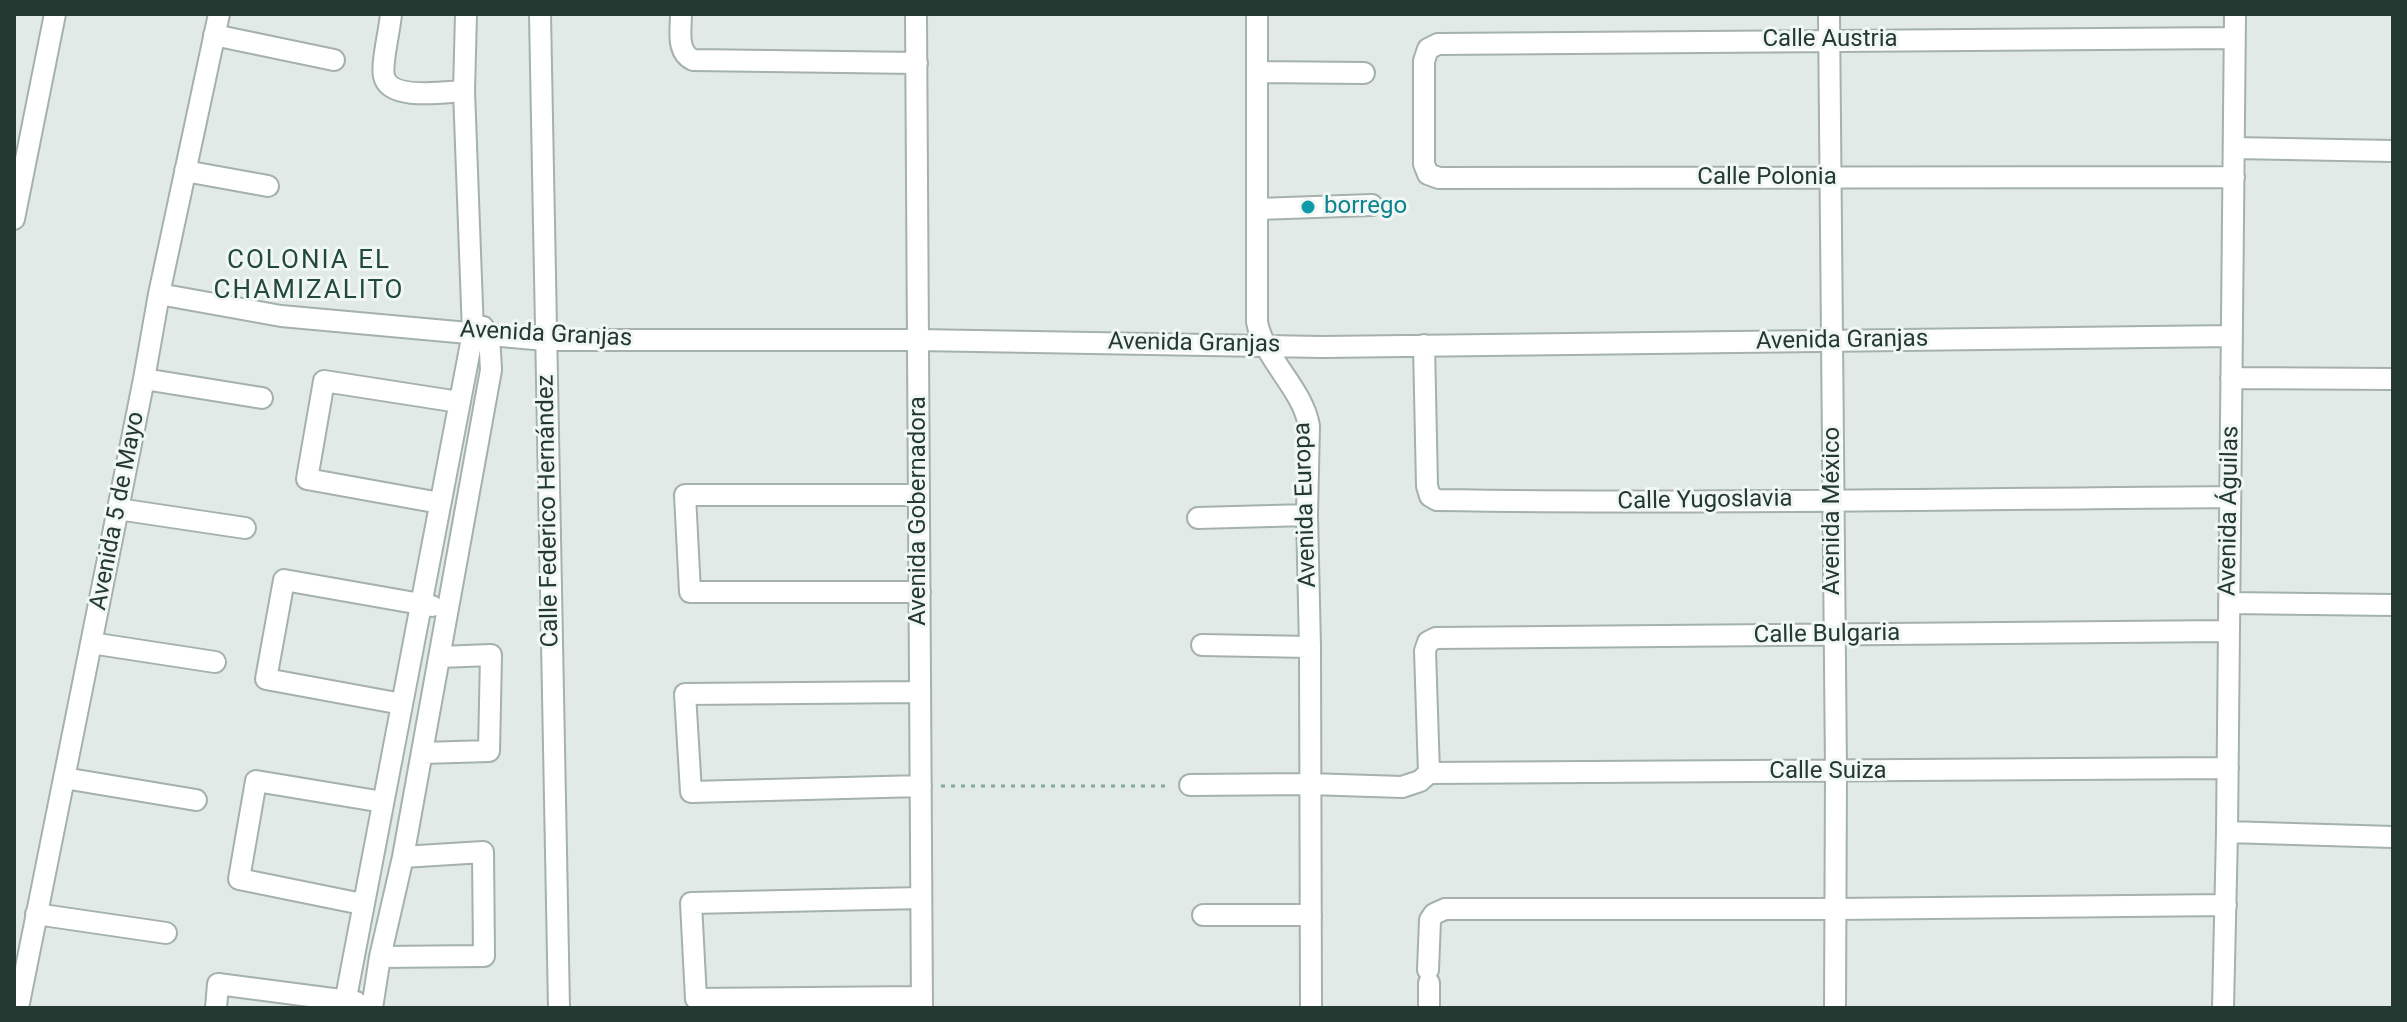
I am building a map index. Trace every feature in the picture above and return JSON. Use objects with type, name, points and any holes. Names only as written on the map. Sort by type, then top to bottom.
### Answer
[{"type":"street","points":[[14,219],[55,14]]},
{"type":"street","name":"Avenida 5 de Mayo","points":[[18,1008],[159,294],[219,14]]},
{"type":"street","points":[[391,14],[383,74],[388,86],[400,92],[464,91]]},
{"type":"street","points":[[216,1008],[218,984],[372,1006],[403,857],[491,370],[471,306],[464,91],[466,14]]},
{"type":"street","name":"Calle Federico Hernández","points":[[540,14],[559,1008]]},
{"type":"street","points":[[681,14],[681,47],[685,56],[693,60],[917,63]]},
{"type":"street","name":"Avenida Gobernadora","points":[[916,14],[922,1002]]},
{"type":"street","name":"Avenida Europa","points":[[1257,14],[1257,322],[1265,345],[1307,417],[1311,1008]]},
{"type":"street","name":"Avenida México","points":[[1829,14],[1836,772],[1835,1008]]},
{"type":"street","name":"Avenida Águilas","points":[[2223,1008],[2235,14]]},
{"type":"street","points":[[214,35],[334,60]]},
{"type":"street","name":"Calle Austria","points":[[1428,49],[1438,44],[2234,38]]},
{"type":"street","name":"Calle Polonia","points":[[1428,49],[1424,61],[1424,164],[1428,174],[1433,177],[2234,177]]},
{"type":"street","points":[[1257,72],[1364,73]]},
{"type":"street","points":[[2234,148],[2393,151]]},
{"type":"street","points":[[185,171],[268,186]]},
{"type":"street","points":[[1258,209],[1372,205]]},
{"type":"street","name":"Avenida Granjas","points":[[159,294],[281,316],[545,340],[1424,345],[2232,336]]},
{"type":"street","points":[[344,1004],[459,402],[481,334]]},
{"type":"street","name":"Calle Yugoslavia","points":[[1424,345],[1427,486],[1430,496],[1437,500],[1640,503],[2230,497]]},
{"type":"street","points":[[2231,378],[2393,379]]},
{"type":"street","points":[[144,379],[262,398]]},
{"type":"street","points":[[440,503],[307,479],[324,381],[459,402]]},
{"type":"street","points":[[919,495],[685,495],[690,592],[920,592]]},
{"type":"street","points":[[118,509],[245,528]]},
{"type":"street","points":[[1198,518],[1307,515]]},
{"type":"street","points":[[402,704],[266,679],[284,580],[447,609]]},
{"type":"street","points":[[2229,603],[2393,605]]},
{"type":"street","name":"Calle Bulgaria","points":[[1429,773],[1425,651],[1428,642],[1436,638],[2228,631]]},
{"type":"street","points":[[91,643],[215,662]]},
{"type":"street","points":[[1202,645],[1310,647]]},
{"type":"street","points":[[422,753],[489,751],[491,655],[440,657]]},
{"type":"street","points":[[920,692],[685,694],[691,792],[921,786]]},
{"type":"street","name":"Calle Suiza","points":[[1190,785],[1402,787],[1420,781],[1429,773],[2228,768]]},
{"type":"street","points":[[64,778],[196,800]]},
{"type":"street","points":[[362,904],[239,879],[256,781],[383,802]]},
{"type":"street","points":[[2227,832],[2393,837]]},
{"type":"street","points":[[380,957],[484,956],[483,852],[403,857]]},
{"type":"street","points":[[921,898],[691,903],[696,999],[922,1002]]},
{"type":"street","points":[[1429,1008],[1429,929],[1434,914],[1445,909],[2226,905]]},
{"type":"street","points":[[36,914],[166,933]]},
{"type":"street","points":[[1203,915],[1311,915]]},
{"type":"path","points":[[921,786],[1190,785]]},
{"type":"place","name":"borrego","points":[[1308,207]]},
{"type":"district","name":"COLONIA EL CHAMIZALITO","points":[[309,276]]}]
